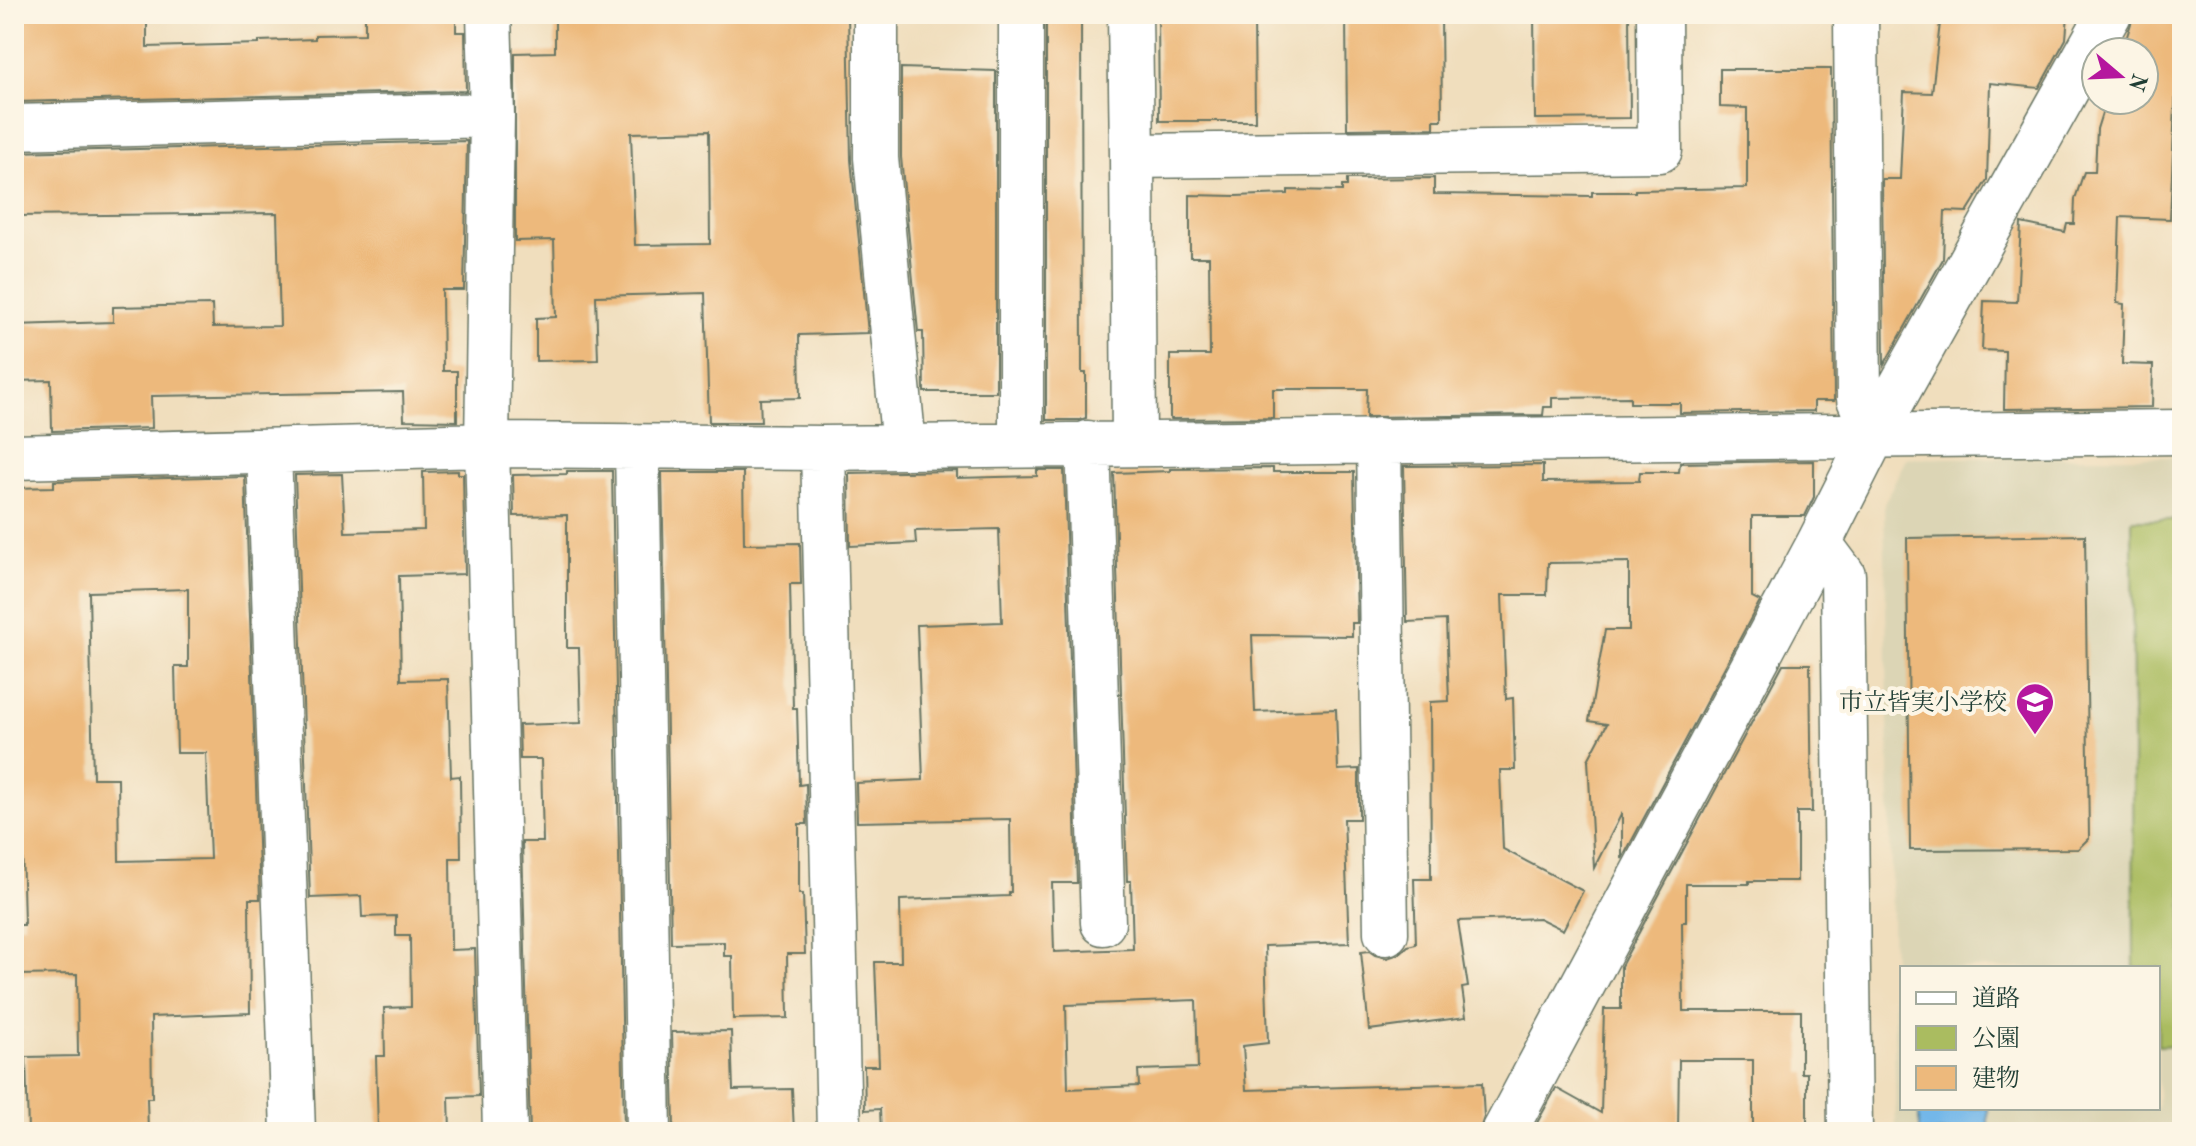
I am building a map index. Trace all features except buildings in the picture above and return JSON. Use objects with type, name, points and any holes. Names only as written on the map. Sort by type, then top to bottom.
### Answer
[{"type":"street","points":[[489,14],[492,115],[487,445],[505,1132]]},
{"type":"street","points":[[876,14],[876,158],[904,447]]},
{"type":"street","points":[[1021,14],[1021,444]]},
{"type":"street","points":[[1130,14],[1134,443]]},
{"type":"street","points":[[1132,156],[1660,150],[1659,14]]},
{"type":"street","points":[[1856,14],[1859,399],[1874,434]]},
{"type":"street","points":[[1504,1132],[1819,543],[1874,434],[2109,14]]},
{"type":"street","points":[[14,127],[492,115]]},
{"type":"street","points":[[14,457],[487,445],[823,448],[2182,432]]},
{"type":"street","points":[[1379,440],[1386,933]]},
{"type":"street","points":[[1088,443],[1103,923]]},
{"type":"street","points":[[637,447],[649,1132]]},
{"type":"street","points":[[823,448],[839,1132]]},
{"type":"street","points":[[269,451],[293,1132]]},
{"type":"street","points":[[1819,543],[1843,575],[1850,1132]]},
{"type":"shaded area","name":"市立皆実小学校","points":[[2182,457],[2182,1132],[1896,1132],[1884,504],[1906,458]]},
{"type":"green space","points":[[2132,520],[2182,520],[2182,1045],[2160,1046],[2160,966],[2134,966]]},
{"type":"water","points":[[1919,1110],[1988,1110],[1988,1132],[1919,1132]]},
{"type":"place","name":"市立皆実小学校","points":[[2035,736]]}]
